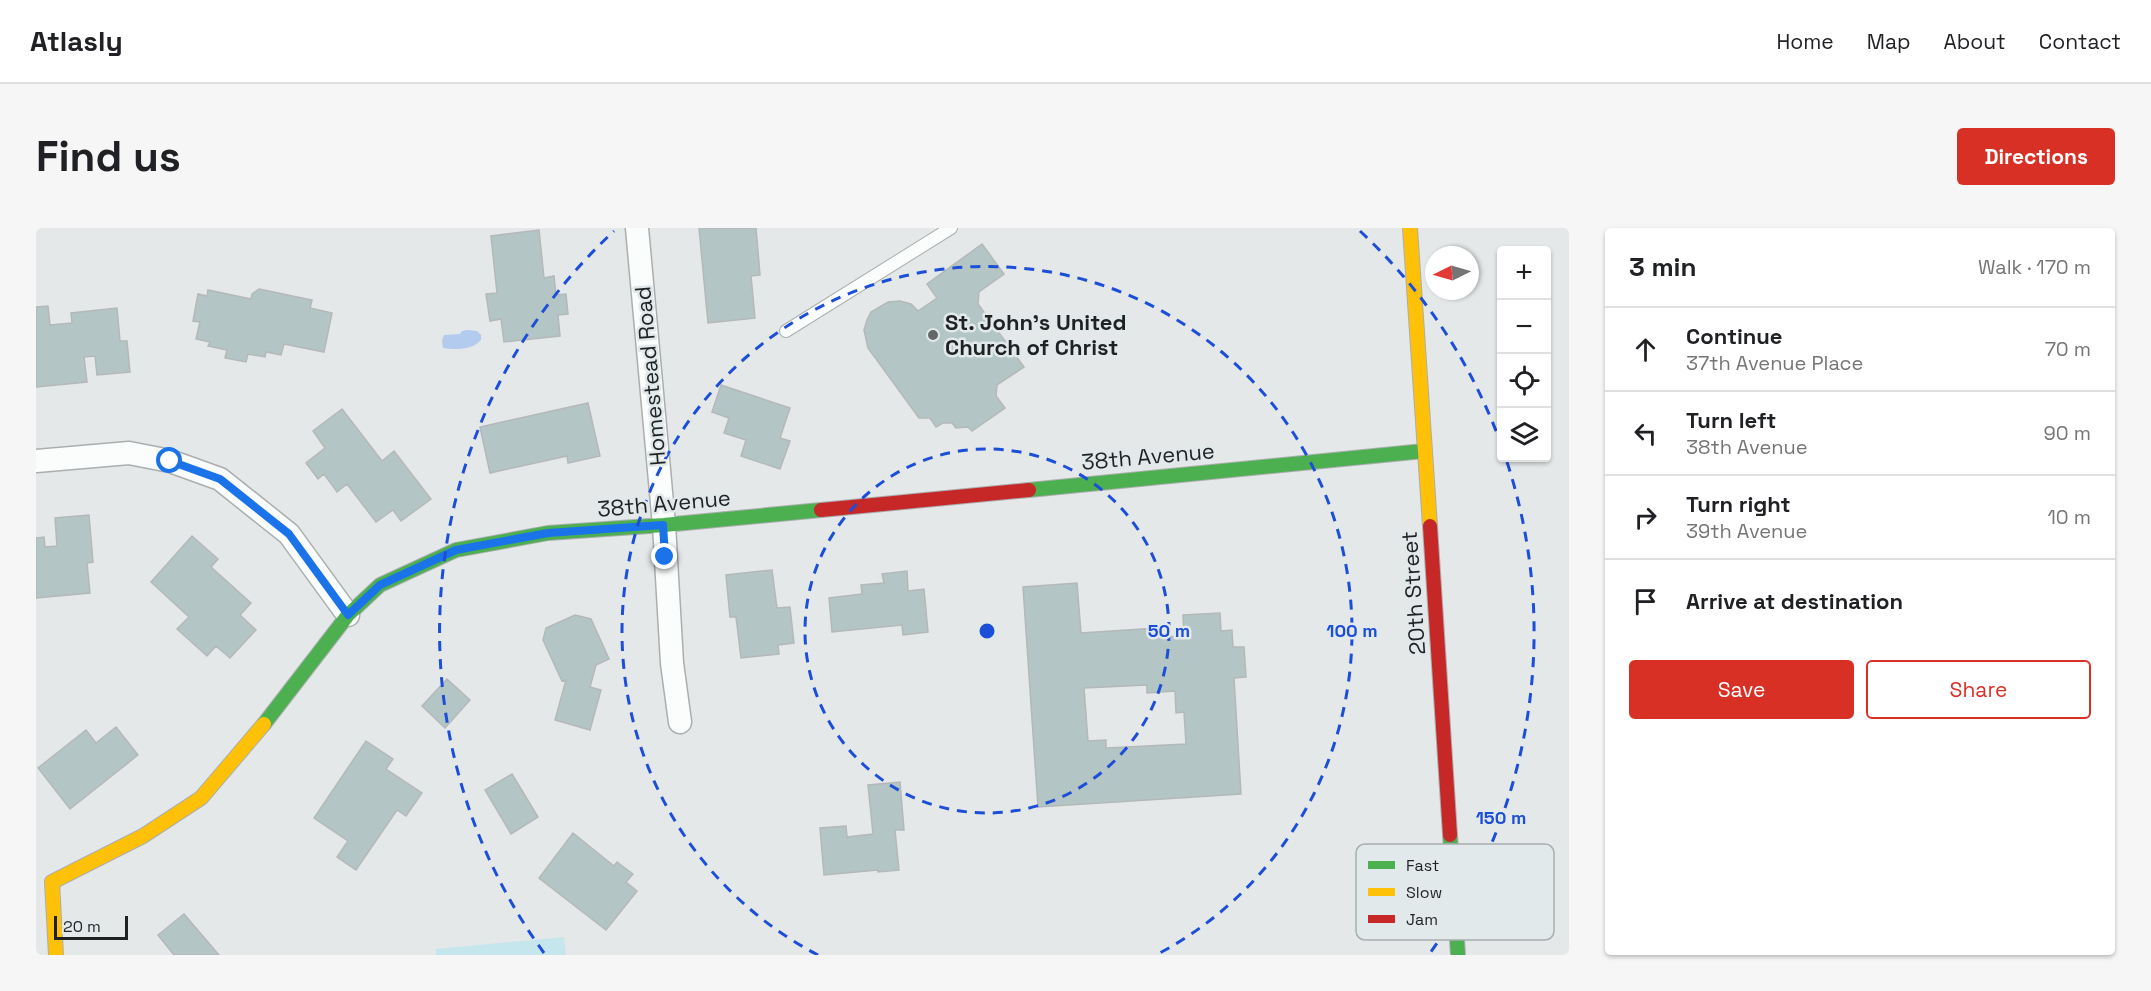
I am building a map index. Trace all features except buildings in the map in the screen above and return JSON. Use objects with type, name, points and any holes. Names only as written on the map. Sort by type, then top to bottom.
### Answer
[{"type":"street","name":"Homestead Road","points":[[637,228],[663,525],[672,663],[680,722]]},
{"type":"street","name":"20th Street","points":[[1410,228],[1451,844]]},
{"type":"street","name":"38th Avenue","points":[[56,955],[51,898],[52,882],[143,836],[201,798],[249,744],[348,615],[380,585],[456,550],[548,533],[663,525],[1424,451]]},
{"type":"street","points":[[36,461],[129,453],[170,461],[220,479],[289,534],[348,615]]},
{"type":"street","name":"20th Street","points":[[1457,940],[1458,955]]},
{"type":"lane","points":[[786,331],[951,228]]},
{"type":"shaded area","points":[[564,937],[566,955],[436,955],[436,949]]},
{"type":"water","points":[[468,330],[477,331],[481,335],[478,343],[458,349],[443,348],[444,335],[460,334]]},
{"type":"traffic: fast","points":[[1029,490],[1424,451]]},
{"type":"traffic: fast","points":[[264,724],[348,615],[380,585],[456,550],[548,533],[821,510]]},
{"type":"traffic: fast","points":[[1450,835],[1451,844]]},
{"type":"traffic: fast","points":[[1457,940],[1458,955]]},
{"type":"traffic: slow","points":[[1410,228],[1430,526]]},
{"type":"traffic: slow","points":[[56,955],[52,882],[143,836],[201,798],[264,724]]},
{"type":"traffic: jam","points":[[821,510],[1029,490]]},
{"type":"traffic: jam","points":[[1430,526],[1450,835]]},
{"type":"place","name":"St. John's United Church of Christ","points":[[933,335]]},
{"type":"route","points":[[170,461],[220,479],[289,534],[348,615],[380,585],[456,550],[548,533],[663,525],[665,557]]}]
